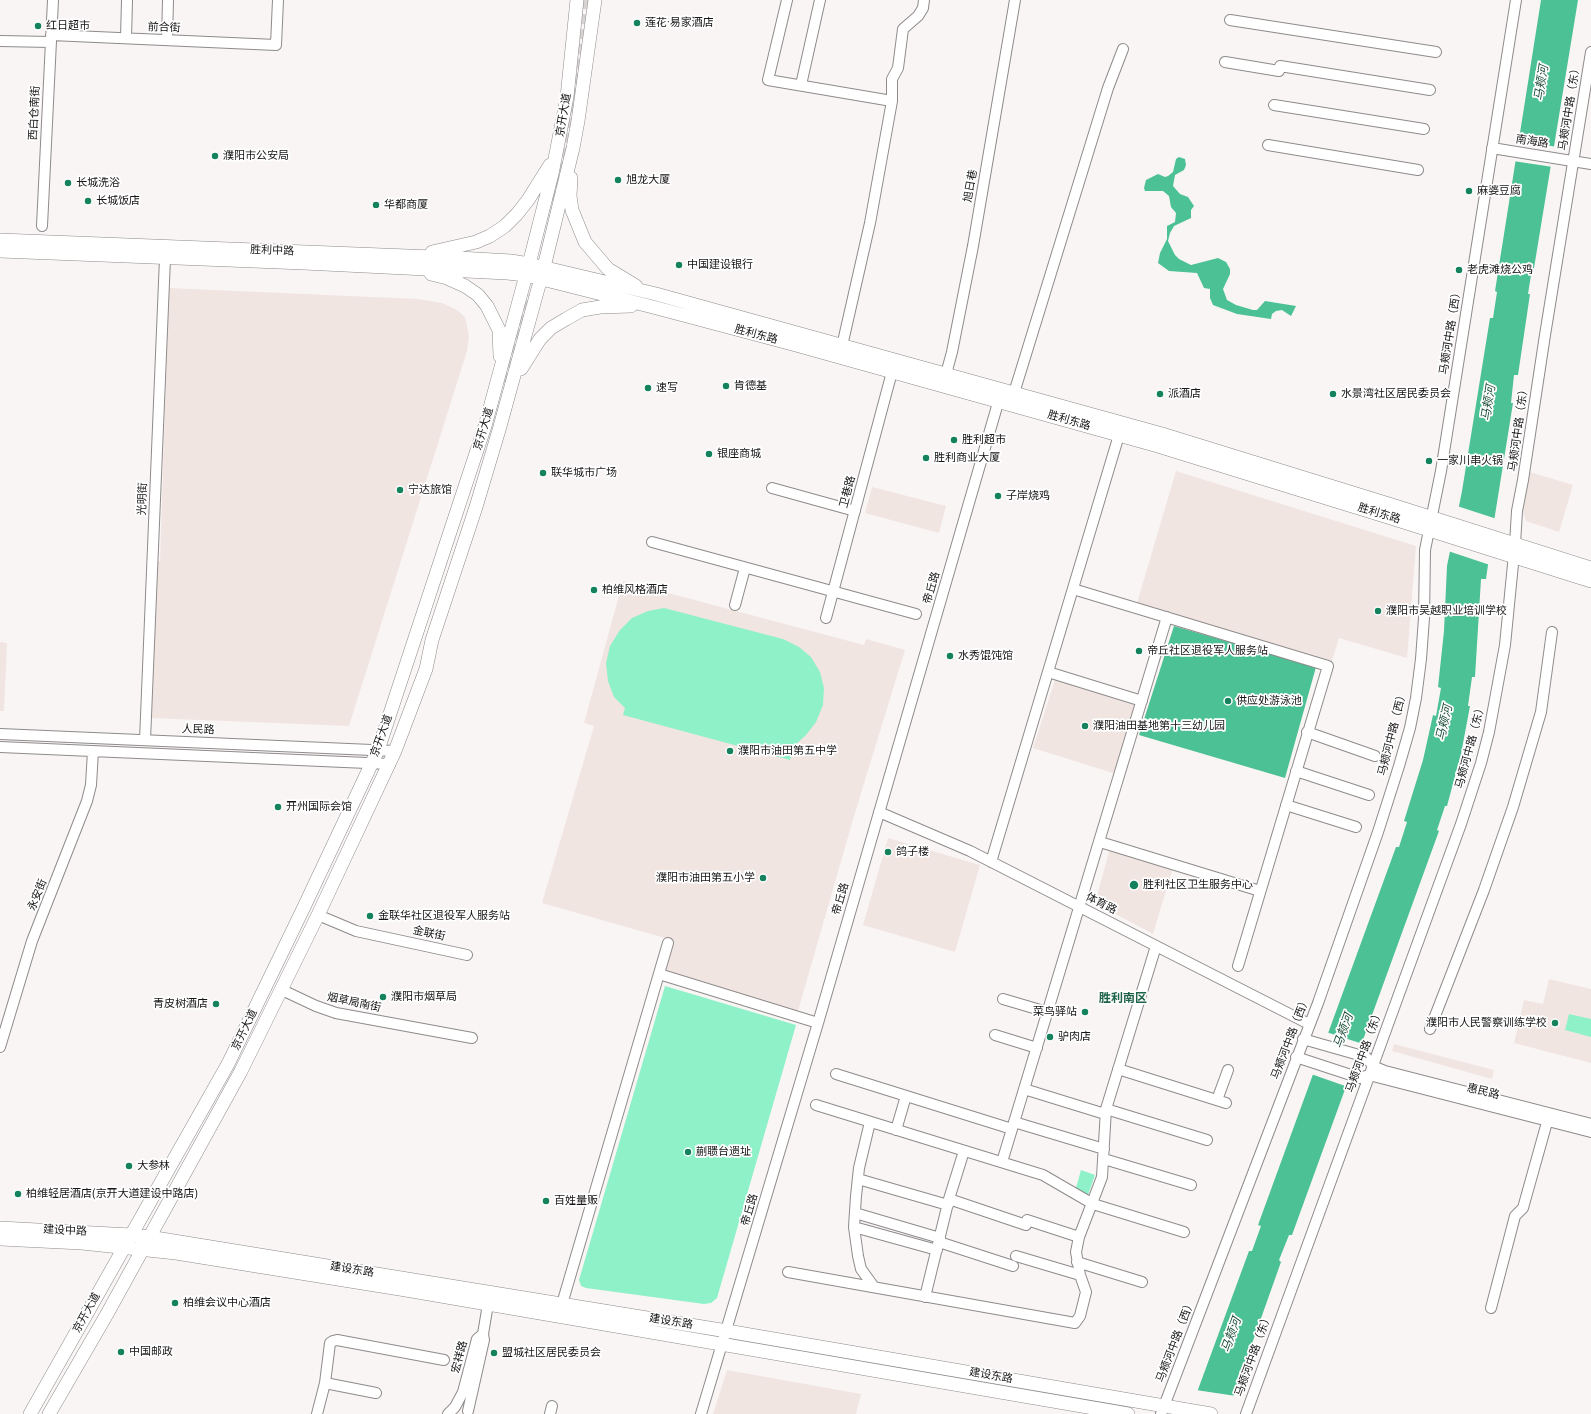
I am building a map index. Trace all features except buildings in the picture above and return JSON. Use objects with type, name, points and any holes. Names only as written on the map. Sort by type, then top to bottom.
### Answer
[{"type":"main road","name":"京开大道","points":[[30,1414],[228,1064],[378,750],[485,426],[528,269],[557,153],[567,97],[577,0]]},
{"type":"main road","name":"京开大道","points":[[49,1414],[107,1314],[231,1090],[282,990],[390,764],[426,669],[432,640],[476,507],[542,273],[573,148],[582,97],[595,0]]},
{"type":"main road","points":[[573,148],[570,196],[572,210],[585,242],[608,268],[636,286],[654,300]]},
{"type":"main road","points":[[394,262],[476,242],[490,236],[505,226],[518,214],[538,185],[557,153]]},
{"type":"main road","name":"胜利中路","points":[[0,240],[394,262],[463,270],[528,269],[542,273]]},
{"type":"main road","name":"胜利中路","points":[[0,251],[304,263],[394,262]]},
{"type":"main road","points":[[394,262],[447,278],[465,286],[478,295],[493,317],[499,330],[501,365]]},
{"type":"main road","name":"胜利东路","points":[[542,273],[842,346],[946,374],[1119,435],[1434,525]]},
{"type":"main road","points":[[512,382],[540,339],[551,328],[566,319],[582,310],[654,300]]},
{"type":"main road","name":"胜利东路","points":[[654,300],[892,372],[1005,395],[1162,434],[1493,544],[1591,568]]},
{"type":"main road","name":"胜利东路","points":[[1514,550],[1591,582]]},
{"type":"main road","name":"建设中路","points":[[0,1228],[131,1235]]},
{"type":"main road","name":"建设东路","points":[[131,1235],[727,1331],[1167,1409],[1211,1414]]},
{"type":"main road","name":"建设中路","points":[[0,1239],[125,1247]]},
{"type":"main road","name":"建设东路","points":[[125,1247],[285,1270],[1128,1414]]},
{"type":"street","name":"西白仓南街","points":[[42,226],[53,0]]},
{"type":"street","points":[[126,38],[127,0]]},
{"type":"street","points":[[167,40],[168,0]]},
{"type":"street","name":"前合街","points":[[0,41],[126,38],[276,45],[278,0]]},
{"type":"street","points":[[786,0],[768,80],[892,101]]},
{"type":"street","points":[[801,85],[820,0]]},
{"type":"street","points":[[842,346],[870,223],[892,101],[892,79],[898,68],[903,29],[918,16],[924,8],[924,0]]},
{"type":"street","name":"旭日巷","points":[[946,374],[952,352],[973,246],[1015,0]]},
{"type":"street","name":"马颊河中路（西）","points":[[1167,1409],[1300,1058],[1309,1024],[1378,832],[1410,728],[1416,698],[1421,659],[1426,550],[1434,525],[1441,471],[1516,0]]},
{"type":"street","points":[[1230,20],[1436,52]]},
{"type":"street","name":"帝丘路","points":[[701,1414],[727,1331],[879,812],[1005,395],[1108,88],[1123,49]]},
{"type":"street","name":"马颊河中路（东）","points":[[1246,1414],[1367,1073],[1448,860],[1481,763],[1495,704],[1505,645],[1517,511],[1591,52]]},
{"type":"street","points":[[1225,62],[1280,68],[1430,90]]},
{"type":"street","points":[[1274,105],[1424,130]]},
{"type":"street","points":[[1268,145],[1418,170]]},
{"type":"street","name":"南海路","points":[[1492,148],[1591,164]]},
{"type":"street","name":"光明街","points":[[145,740],[165,258]]},
{"type":"street","name":"卫巷路","points":[[826,618],[892,372]]},
{"type":"street","points":[[991,862],[1119,435]]},
{"type":"street","points":[[772,488],[855,511]]},
{"type":"street","points":[[652,542],[916,614]]},
{"type":"street","points":[[735,605],[745,568]]},
{"type":"street","points":[[1073,590],[1328,666],[1238,966]]},
{"type":"street","points":[[1002,1162],[1167,617]]},
{"type":"street","points":[[1430,1029],[1484,890],[1513,807],[1541,712],[1552,632]]},
{"type":"street","points":[[1048,672],[1142,701]]},
{"type":"street","points":[[1307,732],[1375,756]]},
{"type":"street","name":"人民路","points":[[0,734],[395,751]]},
{"type":"street","points":[[0,747],[390,764]]},
{"type":"street","name":"永安街","points":[[0,1047],[32,941],[87,801],[93,751]]},
{"type":"street","points":[[1296,771],[1369,795]]},
{"type":"street","points":[[1286,805],[1356,827]]},
{"type":"street","name":"体育路","points":[[879,812],[991,862],[1309,1024]]},
{"type":"street","points":[[1100,842],[1260,892]]},
{"type":"street","name":"金联街","points":[[318,915],[356,931],[467,955]]},
{"type":"street","points":[[562,1304],[668,943]]},
{"type":"street","points":[[788,1272],[1075,1322],[1080,1316],[1086,1292],[1077,1262],[1076,1252],[1079,1237],[1093,1204],[1102,1177],[1106,1112],[1156,946]]},
{"type":"street","points":[[659,974],[818,1023]]},
{"type":"street","name":"烟草局南街","points":[[282,990],[316,1006],[336,1013],[472,1038]]},
{"type":"street","points":[[1003,999],[1047,1012]]},
{"type":"street","points":[[995,1034],[1037,1048]]},
{"type":"street","points":[[1306,1039],[1366,1057],[1367,1073]]},
{"type":"street","name":"惠民路","points":[[1300,1058],[1548,1117],[1591,1124]]},
{"type":"street","points":[[1118,1070],[1222,1101],[1228,1070]]},
{"type":"street","points":[[836,1074],[906,1096],[1013,1125],[1104,1154],[1191,1185]]},
{"type":"street","points":[[1024,1089],[1207,1140]]},
{"type":"street","points":[[896,1130],[906,1096]]},
{"type":"street","points":[[816,1105],[1043,1175],[1093,1204],[1184,1232]]},
{"type":"street","points":[[1491,1308],[1515,1216],[1523,1208],[1548,1117]]},
{"type":"street","name":"惠民路","points":[[1548,1117],[1591,1132]]},
{"type":"street","points":[[870,1122],[863,1148],[858,1179],[854,1227],[861,1269],[874,1287]]},
{"type":"street","points":[[925,1297],[949,1202],[964,1151]]},
{"type":"street","points":[[858,1179],[1027,1222],[1079,1237]]},
{"type":"street","points":[[855,1213],[939,1243],[1013,1266]]},
{"type":"street","points":[[854,1227],[939,1243]]},
{"type":"street","points":[[1016,1256],[1080,1275]]},
{"type":"street","points":[[1077,1262],[1142,1282]]},
{"type":"street","name":"宏祥路","points":[[452,1410],[463,1392],[477,1339],[482,1334],[488,1304]]},
{"type":"street","points":[[452,1410],[469,1413],[484,1340],[482,1334]]},
{"type":"street","points":[[317,1414],[325,1383],[330,1343],[333,1341],[337,1340],[444,1360]]},
{"type":"street","points":[[325,1383],[376,1393]]},
{"type":"shaded area","points":[[169,288],[418,299],[442,303],[457,310],[465,317],[469,336],[467,351],[349,726],[150,718],[155,561],[160,561]]},
{"type":"shaded area","points":[[1176,471],[1416,546],[1407,658],[1339,638],[1332,661],[1137,603]]},
{"type":"shaded area","points":[[1530,472],[1573,485],[1559,532],[1526,521],[1523,512]]},
{"type":"shaded area","points":[[872,487],[946,506],[939,533],[865,513]]},
{"type":"shaded area","name":"濮阳市油田第五中学","points":[[623,581],[864,645],[866,639],[905,650],[854,816],[798,1011],[663,971],[672,940],[542,903],[594,726],[584,723]]},
{"type":"shaded area","points":[[664,608],[783,639],[799,647],[811,657],[820,672],[824,688],[823,705],[816,722],[806,735],[794,746],[790,760],[623,715],[625,708],[614,697],[608,681],[606,663],[610,646],[620,630],[632,618],[648,611]]},
{"type":"shaded area","points":[[0,642],[7,643],[4,711],[0,711]]},
{"type":"shaded area","name":"濮阳油田基地第十三幼儿园","points":[[1055,680],[1135,705],[1116,774],[1033,748]]},
{"type":"shaded area","points":[[888,838],[980,865],[955,952],[863,925]]},
{"type":"shaded area","name":"胜利社区卫生服务中心","points":[[1110,848],[1173,868],[1153,934],[1095,903]]},
{"type":"shaded area","name":"濮阳市人民警察训练学校","points":[[1549,979],[1591,989],[1591,1063],[1514,1043],[1524,1000],[1543,1004]]},
{"type":"shaded area","name":"蒯聩台遗址","points":[[665,986],[796,1025],[717,1298],[711,1303],[704,1304],[586,1288],[581,1286],[579,1280]]},
{"type":"shaded area","points":[[1569,1014],[1591,1019],[1591,1037],[1565,1030]]},
{"type":"shaded area","points":[[1394,1044],[1494,1070],[1492,1079],[1392,1051]]},
{"type":"shaded area","points":[[1081,1170],[1095,1175],[1088,1195],[1076,1188]]},
{"type":"shaded area","points":[[727,1370],[861,1394],[856,1414],[713,1414]]},
{"type":"water","name":"马颊河","points":[[1541,0],[1578,0],[1534,268],[1532,269],[1528,294],[1530,294],[1518,375],[1514,375],[1511,403],[1513,403],[1486,579],[1481,579],[1475,677],[1472,677],[1468,706],[1470,706],[1461,754],[1447,806],[1445,806],[1437,830],[1439,831],[1292,1235],[1289,1235],[1279,1260],[1281,1262],[1227,1414],[1189,1414],[1249,1251],[1252,1251],[1261,1226],[1258,1225],[1396,847],[1399,847],[1407,822],[1404,821],[1423,760],[1433,715],[1436,716],[1441,688],[1438,687],[1444,631],[1447,566],[1462,491],[1490,318],[1493,318],[1497,292],[1495,291]]},
{"type":"water","points":[[1179,157],[1185,159],[1186,165],[1184,170],[1175,175],[1173,186],[1180,194],[1188,197],[1194,206],[1191,210],[1191,218],[1174,226],[1170,233],[1168,241],[1175,255],[1179,259],[1191,265],[1218,258],[1226,262],[1230,269],[1230,274],[1223,289],[1227,300],[1236,305],[1253,310],[1257,310],[1265,301],[1296,306],[1291,316],[1282,310],[1276,311],[1272,314],[1271,319],[1237,314],[1213,305],[1210,298],[1210,289],[1204,288],[1197,273],[1169,271],[1158,263],[1160,253],[1167,239],[1167,226],[1175,222],[1176,213],[1171,207],[1169,196],[1163,191],[1145,191],[1144,188],[1146,180],[1158,174],[1165,177],[1173,172],[1176,159]]},
{"type":"water","name":"供应处游泳池","points":[[1174,626],[1316,667],[1285,778],[1139,735]]},
{"type":"pier","points":[[1517,140],[1557,147],[1553,167],[1513,161]]},
{"type":"pier","points":[[1457,506],[1497,519],[1490,565],[1448,551]]},
{"type":"pier","points":[[1326,1032],[1363,1044],[1348,1087],[1311,1074]]},
{"type":"pier","points":[[1196,1390],[1236,1396],[1229,1414],[1187,1414]]},
{"type":"tunnel","points":[[552,201],[575,99],[584,29],[586,0]]},
{"type":"tunnel","points":[[506,383],[527,294]]},
{"type":"place","name":"莲花·易家酒店","points":[[637,23]]},
{"type":"place","name":"红日超市","points":[[38,26]]},
{"type":"place","name":"濮阳市公安局","points":[[215,156]]},
{"type":"place","name":"旭龙大厦","points":[[618,180]]},
{"type":"place","name":"长城洗浴","points":[[68,183]]},
{"type":"place","name":"麻婆豆腐","points":[[1469,191]]},
{"type":"place","name":"长城饭店","points":[[88,201]]},
{"type":"place","name":"华都商厦","points":[[376,205]]},
{"type":"place","name":"中国建设银行","points":[[679,265]]},
{"type":"place","name":"老虎滩烧公鸡","points":[[1459,270]]},
{"type":"place","name":"肯德基","points":[[726,386]]},
{"type":"place","name":"速写","points":[[648,388]]},
{"type":"place","name":"派酒店","points":[[1160,394]]},
{"type":"place","name":"水景湾社区居民委员会","points":[[1333,394]]},
{"type":"place","name":"胜利超市","points":[[954,440]]},
{"type":"place","name":"银座商城","points":[[709,454]]},
{"type":"place","name":"胜利商业大厦","points":[[926,458]]},
{"type":"place","name":"一家川串火锅","points":[[1429,461]]},
{"type":"place","name":"联华城市广场","points":[[543,473]]},
{"type":"place","name":"宁达旅馆","points":[[400,490]]},
{"type":"place","name":"子岸烧鸡","points":[[998,496]]},
{"type":"place","name":"柏维风格酒店","points":[[594,590]]},
{"type":"place","name":"濮阳市吴越职业培训学校","points":[[1378,611]]},
{"type":"place","name":"帝丘社区退役军人服务站","points":[[1139,651]]},
{"type":"place","name":"水秀馄饨馆","points":[[950,656]]},
{"type":"place","name":"供应处游泳池","points":[[1228,701]]},
{"type":"place","name":"濮阳油田基地第十三幼儿园","points":[[1085,726]]},
{"type":"place","name":"濮阳市油田第五中学","points":[[730,751]]},
{"type":"place","name":"开州国际会馆","points":[[278,807]]},
{"type":"place","name":"鸽子楼","points":[[888,852]]},
{"type":"place","name":"濮阳市油田第五小学","points":[[763,878]]},
{"type":"place","name":"胜利社区卫生服务中心","points":[[1134,885]]},
{"type":"place","name":"金联华社区退役军人服务站","points":[[370,916]]},
{"type":"place","name":"濮阳市烟草局","points":[[383,997]]},
{"type":"place","name":"青皮树酒店","points":[[216,1004]]},
{"type":"place","name":"菜鸟驿站","points":[[1085,1012]]},
{"type":"place","name":"濮阳市人民警察训练学校","points":[[1555,1023]]},
{"type":"place","name":"驴肉店","points":[[1050,1037]]},
{"type":"place","name":"蒯聩台遗址","points":[[688,1152]]},
{"type":"place","name":"大参林","points":[[129,1166]]},
{"type":"place","name":"柏维轻居酒店(京开大道建设中路店)","points":[[18,1194]]},
{"type":"place","name":"百姓量贩","points":[[546,1201]]},
{"type":"place","name":"柏维会议中心酒店","points":[[175,1303]]},
{"type":"place","name":"中国邮政","points":[[121,1352]]},
{"type":"place","name":"盟城社区居民委员会","points":[[494,1353]]},
{"type":"district","name":"胜利南区","points":[[1123,999]]}]
